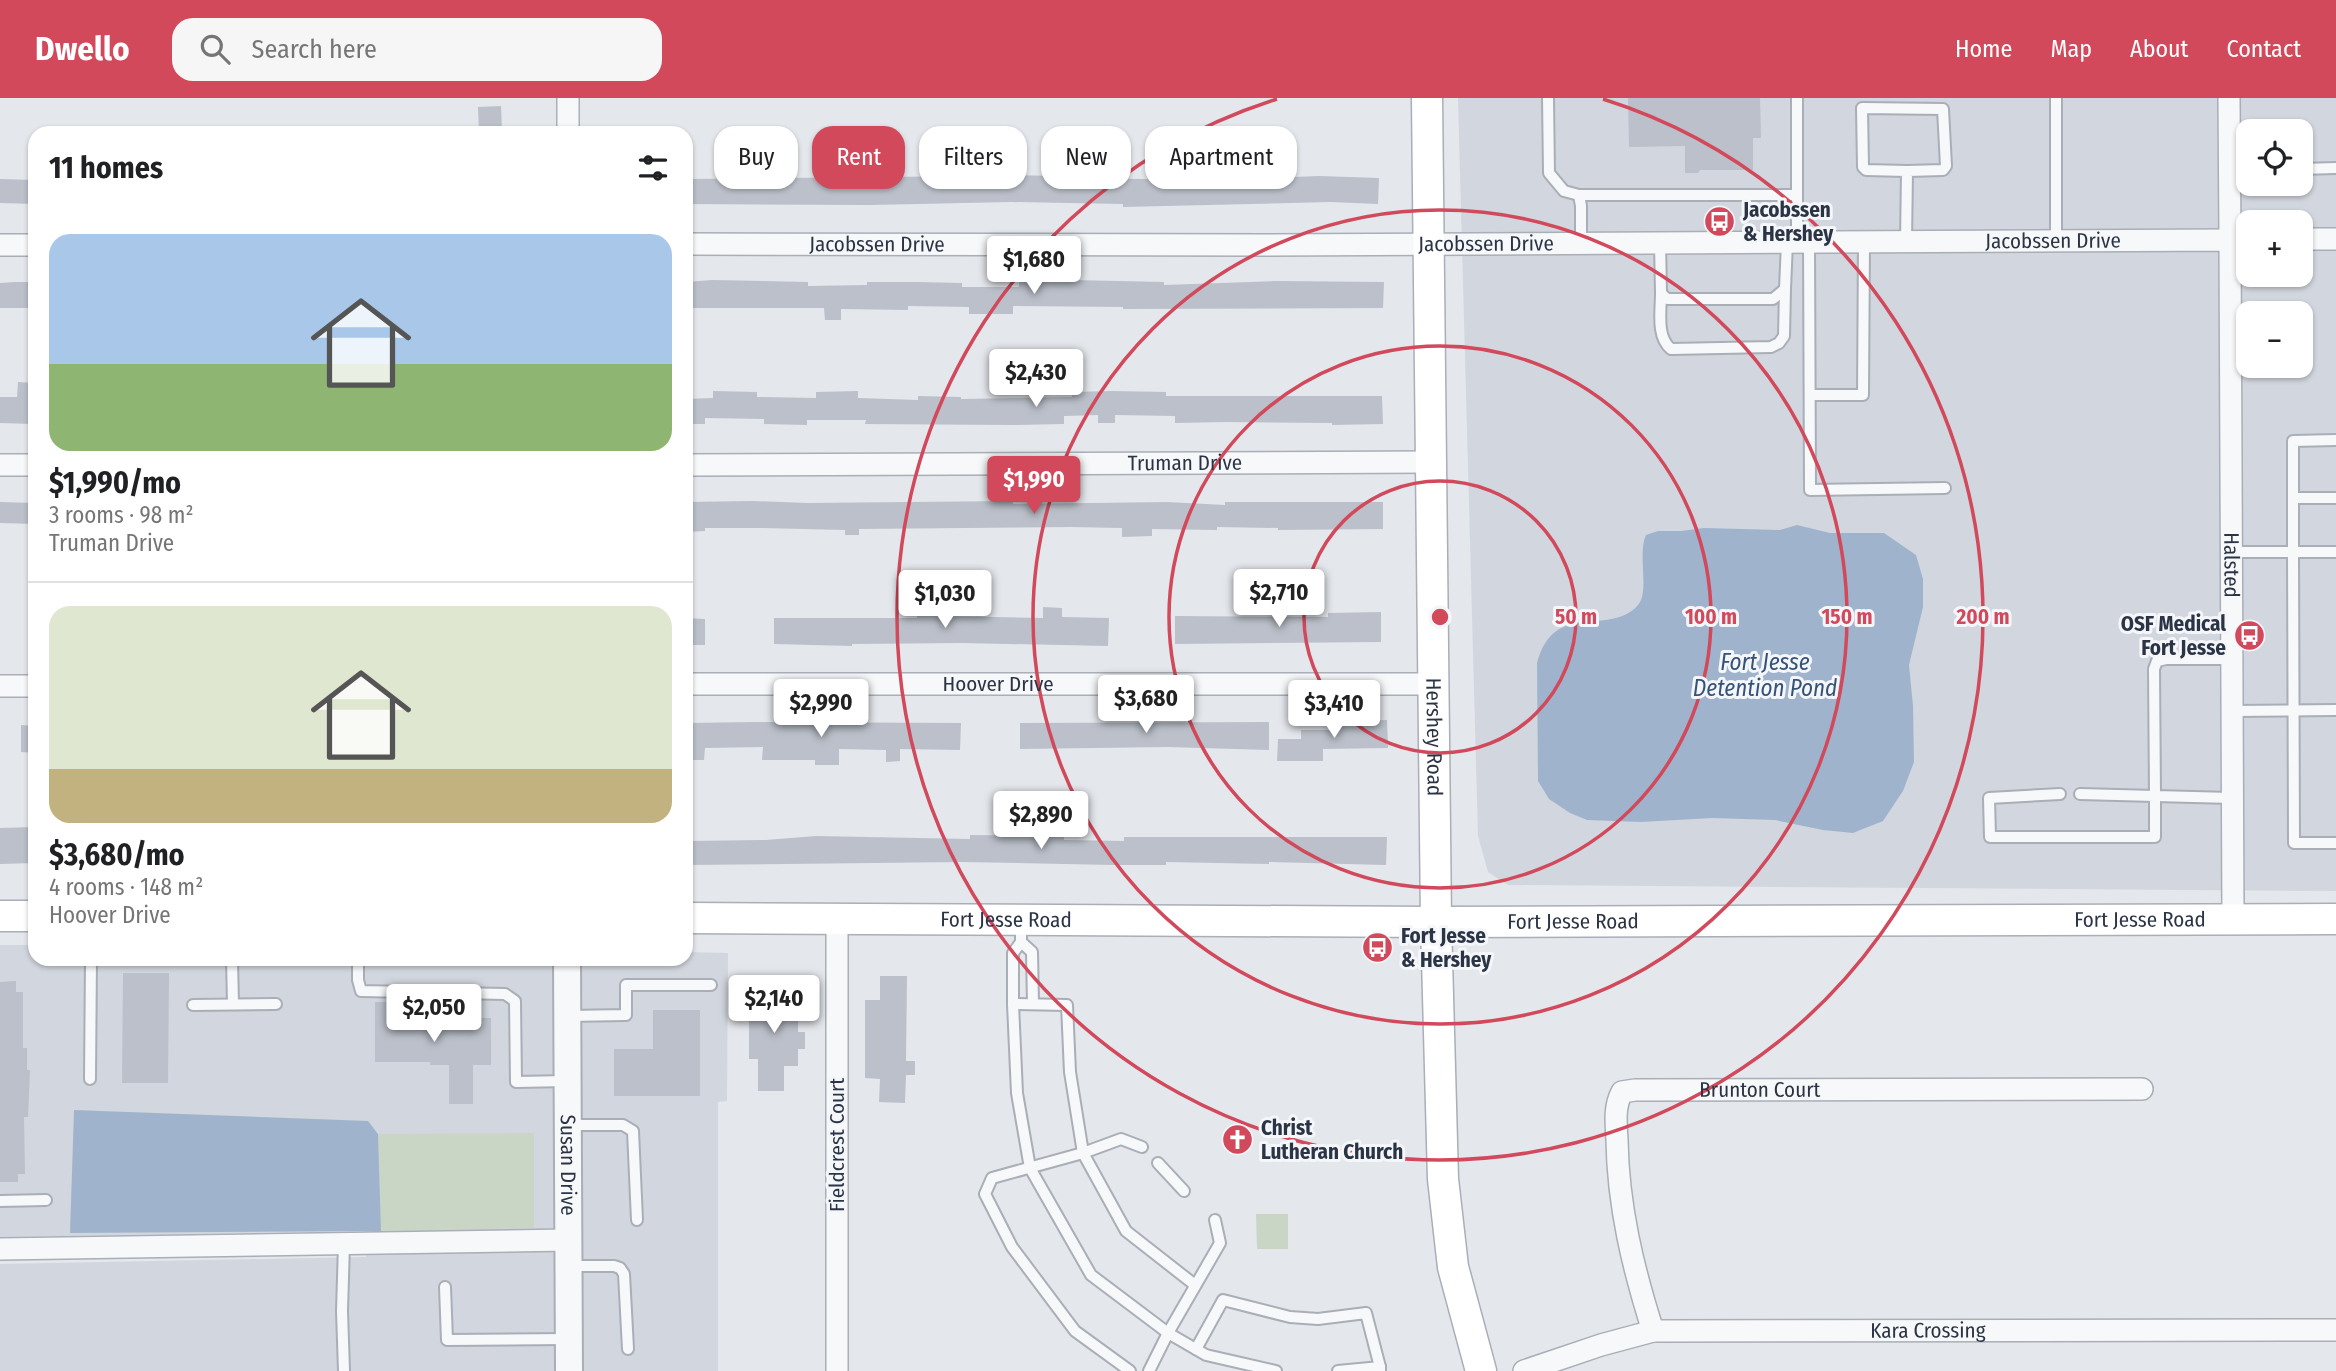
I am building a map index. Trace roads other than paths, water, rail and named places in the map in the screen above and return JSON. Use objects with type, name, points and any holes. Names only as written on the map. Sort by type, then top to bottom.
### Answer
[{"type":"main road","name":"Hershey Road","points":[[1427,98],[1436,922],[1443,1179],[1452,1267],[1481,1371]]},
{"type":"main road","points":[[0,916],[28,916]]},
{"type":"main road","name":"Fort Jesse Road","points":[[693,918],[837,919],[1021,931],[1436,922],[2336,919]]},
{"type":"street","points":[[568,98],[568,126]]},
{"type":"street","points":[[2230,98],[2236,146]]},
{"type":"street","points":[[2313,239],[2336,239]]},
{"type":"street","name":"Jacobssen Drive","points":[[693,244],[2236,240]]},
{"type":"street","points":[[0,245],[28,245]]},
{"type":"street","name":"Halsted","points":[[2233,919],[2229,296],[2236,260]]},
{"type":"street","name":"Truman Drive","points":[[693,465],[1433,462]]},
{"type":"street","points":[[0,465],[28,465]]},
{"type":"street","name":"Hoover Drive","points":[[693,684],[1435,684]]},
{"type":"street","points":[[0,686],[28,686]]},
{"type":"street","name":"Fieldcrest Court","points":[[837,919],[837,1371]]},
{"type":"street","name":"Susan Drive","points":[[567,966],[569,1371]]},
{"type":"street","name":"Brunton Court","points":[[1653,1331],[1635,1274],[1625,1227],[1617,1166],[1616,1104],[1622,1092],[2143,1088]]},
{"type":"street","points":[[0,1250],[344,1244],[569,1253]]},
{"type":"street","name":"Kara Crossing","points":[[1524,1371],[1590,1348],[1653,1331],[2336,1329]]},
{"type":"lane","points":[[1548,98],[1549,173],[1564,191],[1579,195],[1797,195]]},
{"type":"lane","points":[[1797,98],[1798,242],[1810,395],[1810,490],[1945,488]]},
{"type":"lane","points":[[2056,98],[2056,241]]},
{"type":"lane","points":[[1862,108],[1943,108],[1946,166],[1943,170],[1907,171],[1866,170],[1863,167],[1862,108]]},
{"type":"lane","points":[[2313,169],[2336,168]]},
{"type":"lane","points":[[1906,242],[1907,171]]},
{"type":"lane","points":[[1579,195],[1581,243]]},
{"type":"lane","points":[[1660,242],[1662,337],[1671,349],[1771,347],[1779,343],[1784,335],[1785,289],[1798,242]]},
{"type":"lane","points":[[1810,395],[1863,395],[1864,242]]},
{"type":"lane","points":[[1661,293],[1667,299],[1773,299],[1785,289]]},
{"type":"lane","points":[[2336,440],[2293,441],[2294,844],[2336,843]]},
{"type":"lane","points":[[2293,498],[2336,498]]},
{"type":"lane","points":[[2231,552],[2336,552]]},
{"type":"lane","points":[[2060,794],[1989,798],[1990,836],[2155,837],[2154,669],[2157,662],[2166,659],[2232,659]]},
{"type":"lane","points":[[2232,711],[2336,710]]},
{"type":"lane","points":[[2080,794],[2232,798]]},
{"type":"lane","points":[[1021,931],[1013,953],[1013,1004],[1017,1093],[1030,1168],[1091,1275],[1168,1333],[1206,1355],[1276,1371]]},
{"type":"lane","points":[[1021,931],[1032,952],[1033,1004]]},
{"type":"lane","points":[[90,1079],[91,966]]},
{"type":"lane","points":[[232,966],[233,1004]]},
{"type":"lane","points":[[358,966],[361,991],[505,994],[515,1002],[516,1082],[568,1081]]},
{"type":"lane","points":[[568,1016],[626,1015],[626,985],[711,985]]},
{"type":"lane","points":[[192,1005],[276,1004]]},
{"type":"lane","points":[[1013,1004],[1067,1005],[1070,1072],[1083,1153],[1126,1231],[1195,1285]]},
{"type":"lane","points":[[568,1125],[624,1125],[633,1131],[637,1220]]},
{"type":"lane","points":[[1130,1371],[1075,1331],[1013,1247],[985,1194],[992,1178],[1083,1153],[1121,1139],[1142,1147]]},
{"type":"lane","points":[[1158,1163],[1184,1191]]},
{"type":"lane","points":[[0,1201],[46,1200]]},
{"type":"lane","points":[[1149,1371],[1220,1243],[1215,1220]]},
{"type":"lane","points":[[344,1244],[344,1371]]},
{"type":"lane","points":[[569,1253],[620,1268],[624,1274],[628,1349]]},
{"type":"lane","points":[[445,1287],[447,1340],[569,1339]]},
{"type":"lane","points":[[1196,1349],[1223,1300],[1290,1317],[1318,1319],[1366,1313],[1380,1369],[1338,1371]]},
{"type":"water","name":"Fort Jesse Detention Pond","points":[[1797,525],[1830,533],[1884,533],[1916,555],[1923,579],[1923,607],[1909,665],[1914,762],[1903,791],[1883,821],[1853,833],[1775,820],[1587,820],[1549,799],[1538,781],[1537,663],[1545,643],[1556,631],[1569,625],[1613,619],[1638,605],[1643,591],[1646,535],[1658,531],[1704,528],[1780,530]]},
{"type":"water","points":[[74,1110],[368,1121],[378,1134],[381,1231],[70,1233]]},
{"type":"place","name":"Jacobssen & Hershey","points":[[1720,222]]},
{"type":"place","name":"OSF Medical Fort Jesse","points":[[2249,636]]},
{"type":"place","name":"Fort Jesse & Hershey","points":[[1378,948]]},
{"type":"place","name":"Christ Lutheran Church","points":[[1238,1140]]}]
